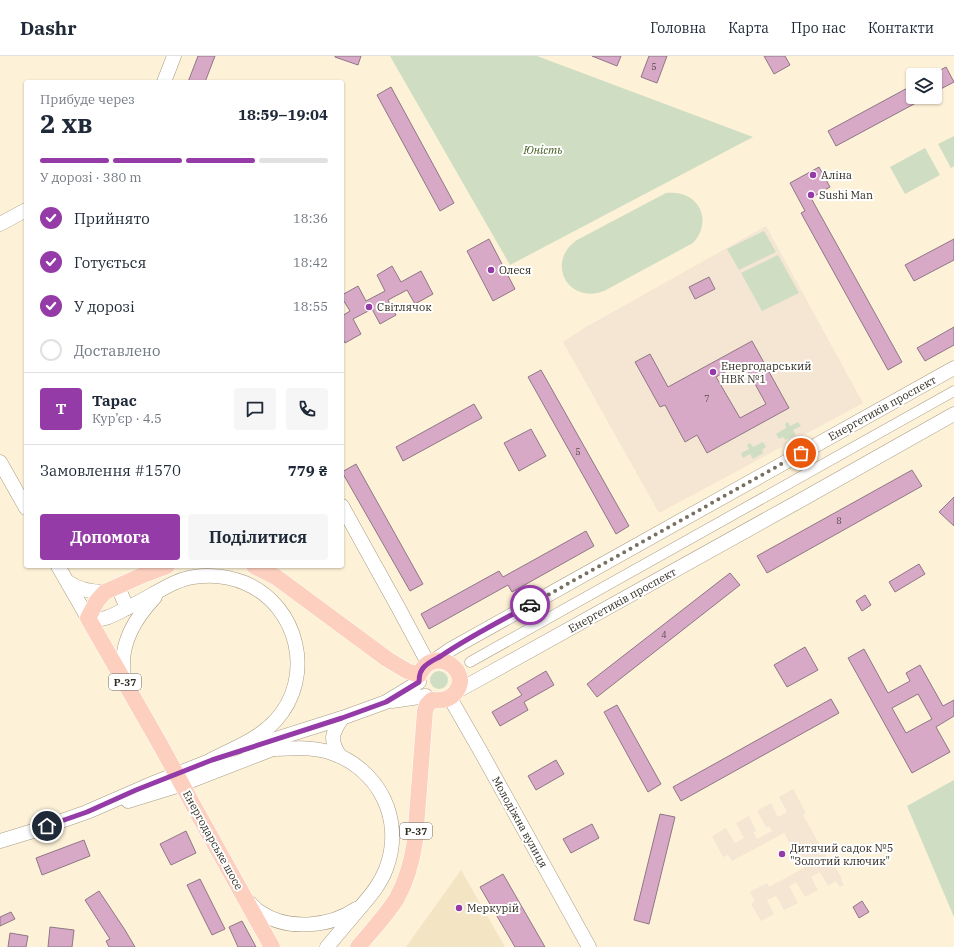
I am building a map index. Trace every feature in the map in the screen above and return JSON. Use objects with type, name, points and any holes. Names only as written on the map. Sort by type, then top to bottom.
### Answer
[{"type":"main road","points":[[88,618],[97,601],[112,590],[162,568]]},
{"type":"main road","points":[[258,568],[276,577],[397,666],[407,671],[425,670],[440,660],[453,665],[459,677],[459,684],[453,694],[444,700],[438,701],[429,698]]},
{"type":"main road","name":"Енергодарське шосе","points":[[88,618],[161,746],[272,947]]},
{"type":"main road","name":"Р-37","points":[[358,947],[396,899],[409,870],[415,841],[425,711],[429,698]]},
{"type":"street","points":[[165,80],[174,56]]},
{"type":"street","points":[[0,224],[24,211]]},
{"type":"street","name":"Енергетиків проспект","points":[[386,702],[451,649],[954,368]]},
{"type":"street","points":[[470,662],[954,391]]},
{"type":"street","name":"Енергетиків проспект","points":[[453,694],[954,414]]},
{"type":"street","points":[[0,462],[24,504]]},
{"type":"street","points":[[344,510],[398,607],[425,670],[421,690],[429,698]]},
{"type":"street","name":"Енергодарське шосе","points":[[59,568],[88,618]]},
{"type":"street","points":[[88,618],[89,620],[103,619],[166,587],[183,580],[204,576],[226,577],[246,584],[264,594],[279,609],[286,619],[295,640],[298,653],[297,677],[292,696],[282,712],[268,728],[259,735],[212,760]]},
{"type":"street","points":[[68,582],[87,591],[112,590],[127,608]]},
{"type":"street","points":[[124,682],[123,662],[130,633],[134,624],[147,606],[166,587]]},
{"type":"street","name":"Молодіжна вулиця","points":[[453,694],[481,752],[589,947]]},
{"type":"street","points":[[0,841],[87,812],[136,790],[212,760],[342,718],[386,702],[429,698]]},
{"type":"street","points":[[87,812],[180,786],[275,749],[342,718]]},
{"type":"street","points":[[340,756],[335,750],[332,738],[342,718]]},
{"type":"street","points":[[275,749],[299,747],[322,750],[340,756],[361,769],[376,784],[386,802],[391,822],[391,847],[389,859],[381,879],[375,890],[327,947]]},
{"type":"street","points":[[246,898],[259,912],[267,916],[284,922],[302,925],[322,923],[341,917],[366,901]]},
{"type":"shaded area","name":"Енергодарський НВК №1","points":[[766,226],[863,403],[659,513],[563,342],[586,327]]},
{"type":"shaded area","points":[[793,789],[806,813],[803,815],[828,860],[830,858],[844,885],[840,887],[836,881],[828,886],[820,872],[811,877],[818,890],[805,897],[796,882],[789,886],[798,903],[784,910],[776,896],[767,900],[774,914],[761,921],[751,904],[755,901],[750,892],[767,883],[769,887],[804,868],[784,833],[732,861],[728,855],[723,857],[712,836],[726,828],[735,843],[744,838],[736,823],[749,816],[756,831],[753,832],[757,839],[772,831],[769,826],[766,827],[757,811],[771,803],[778,817],[787,812],[779,797]]},
{"type":"shaded area","name":"Меркурій","points":[[461,870],[505,947],[406,947]]},
{"type":"green space","name":"Юність","points":[[390,56],[537,56],[753,137],[510,265]]},
{"type":"green space","points":[[954,136],[954,166],[951,168],[938,144]]},
{"type":"green space","points":[[925,148],[940,175],[905,194],[890,167]]},
{"type":"green space","points":[[666,193],[677,193],[687,196],[694,201],[699,208],[702,216],[702,225],[699,234],[693,243],[604,291],[591,294],[580,292],[571,287],[565,279],[562,269],[563,259],[567,249],[577,240]]},
{"type":"green space","points":[[764,231],[776,252],[739,270],[727,249]]},
{"type":"green space","points":[[778,255],[799,293],[762,311],[741,273]]},
{"type":"green space","points":[[788,422],[790,426],[798,422],[801,426],[793,430],[796,435],[785,440],[783,437],[779,439],[776,434],[786,428],[785,424]]},
{"type":"green space","points":[[763,442],[766,447],[762,450],[763,453],[753,459],[750,454],[743,458],[741,453],[749,449],[747,445],[750,443],[753,447]]},
{"type":"green space","points":[[435,671],[443,671],[448,676],[446,687],[443,689],[435,689],[430,684],[430,676]]},
{"type":"green space","points":[[954,780],[954,917],[907,806]]},
{"type":"building","points":[[198,56],[215,56],[206,80],[189,80]]},
{"type":"building","points":[[335,56],[361,56],[358,65]]},
{"type":"building","points":[[592,56],[621,56],[617,66]]},
{"type":"building","points":[[649,56],[667,56],[657,83],[641,77]]},
{"type":"building","points":[[764,56],[785,56],[790,65],[774,74]]},
{"type":"building","points":[[946,67],[954,82],[942,88],[942,69]]},
{"type":"building","points":[[391,87],[454,203],[440,211],[377,95]]},
{"type":"building","points":[[906,89],[906,104],[914,104],[836,146],[828,131]]},
{"type":"building","points":[[819,167],[830,187],[811,198],[902,362],[888,370],[801,213],[805,211],[790,183]]},
{"type":"building","name":"Олеся","points":[[489,239],[515,289],[493,301],[467,251]]},
{"type":"building","points":[[954,239],[954,260],[914,281],[905,265]]},
{"type":"building","name":"Світлячок","points":[[392,266],[401,282],[421,271],[433,294],[415,304],[407,290],[388,300],[396,315],[380,324],[372,309],[353,319],[361,334],[345,343],[344,315],[350,311],[344,301],[344,294],[358,286],[366,301],[385,291],[377,275]]},
{"type":"building","points":[[709,277],[715,289],[695,299],[689,287]]},
{"type":"building","points":[[954,327],[954,345],[925,361],[917,348]]},
{"type":"building","points":[[752,341],[789,408],[707,453],[697,435],[685,442],[665,405],[660,407],[635,362],[650,354],[668,387]],"holes":[[[743,362],[766,404],[740,418],[716,377]]]},
{"type":"building","points":[[541,370],[629,526],[616,534],[528,377]]},
{"type":"building","points":[[474,404],[482,418],[403,461],[396,447]]},
{"type":"building","points":[[531,429],[546,456],[519,471],[504,443]]},
{"type":"building","points":[[356,464],[423,584],[410,591],[344,476],[344,471]]},
{"type":"building","points":[[912,470],[922,486],[767,573],[757,556]]},
{"type":"building","points":[[954,497],[954,526],[939,512]]},
{"type":"building","points":[[586,531],[594,546],[512,592],[508,585],[429,629],[421,614],[499,571],[503,577]]},
{"type":"building","points":[[919,564],[925,574],[895,592],[889,582]]},
{"type":"building","points":[[730,573],[740,585],[597,697],[587,684]]},
{"type":"building","points":[[865,595],[871,605],[862,611],[856,601]]},
{"type":"building","points":[[805,647],[818,670],[787,687],[774,665]]},
{"type":"building","points":[[864,649],[888,693],[910,681],[906,673],[920,665],[943,706],[954,700],[954,716],[936,727],[950,752],[912,773],[848,658]],"holes":[[[918,694],[932,719],[906,733],[892,708]]]},
{"type":"building","points":[[546,671],[554,685],[524,702],[528,710],[500,726],[492,712],[522,695],[517,688]]},
{"type":"building","points":[[831,699],[839,713],[681,801],[673,787]]},
{"type":"building","points":[[617,705],[661,784],[648,792],[604,712]]},
{"type":"building","points":[[556,760],[564,774],[536,790],[528,776]]},
{"type":"building","points":[[660,814],[675,817],[649,924],[634,920]]},
{"type":"building","points":[[592,824],[599,838],[571,853],[563,839]]},
{"type":"building","points":[[186,831],[196,853],[171,865],[160,844]]},
{"type":"building","points":[[84,840],[90,856],[42,875],[36,858]]},
{"type":"building","points":[[503,874],[545,947],[515,947],[480,887]]},
{"type":"building","points":[[200,879],[225,929],[212,935],[187,885]]},
{"type":"building","points":[[99,891],[135,947],[109,947],[106,941],[110,939],[85,900]]},
{"type":"building","points":[[862,901],[869,912],[859,918],[853,907]]},
{"type":"building","points":[[11,912],[15,919],[0,926],[0,917]]},
{"type":"building","points":[[242,921],[256,947],[238,947],[229,927]]},
{"type":"building","points":[[50,927],[74,930],[72,947],[48,947]]},
{"type":"building","points":[[10,933],[28,936],[26,947],[8,947]]},
{"type":"way so far","points":[[530,605],[801,453]]},
{"type":"place","name":"Аліна","points":[[813,175]]},
{"type":"place","name":"Sushi Man","points":[[811,195]]},
{"type":"place","name":"Олеся","points":[[491,270]]},
{"type":"place","name":"Світлячок","points":[[369,307]]},
{"type":"place","name":"Енергодарський НВК №1","points":[[713,372]]},
{"type":"place","name":"Дитячий садок №5 \"Золотий ключик\"","points":[[782,854]]},
{"type":"place","name":"Меркурій","points":[[459,908]]},
{"type":"route","points":[[47,826],[87,812],[168,776],[386,702],[419,682],[421,670],[428,663],[434,661],[451,649],[530,605]]}]
